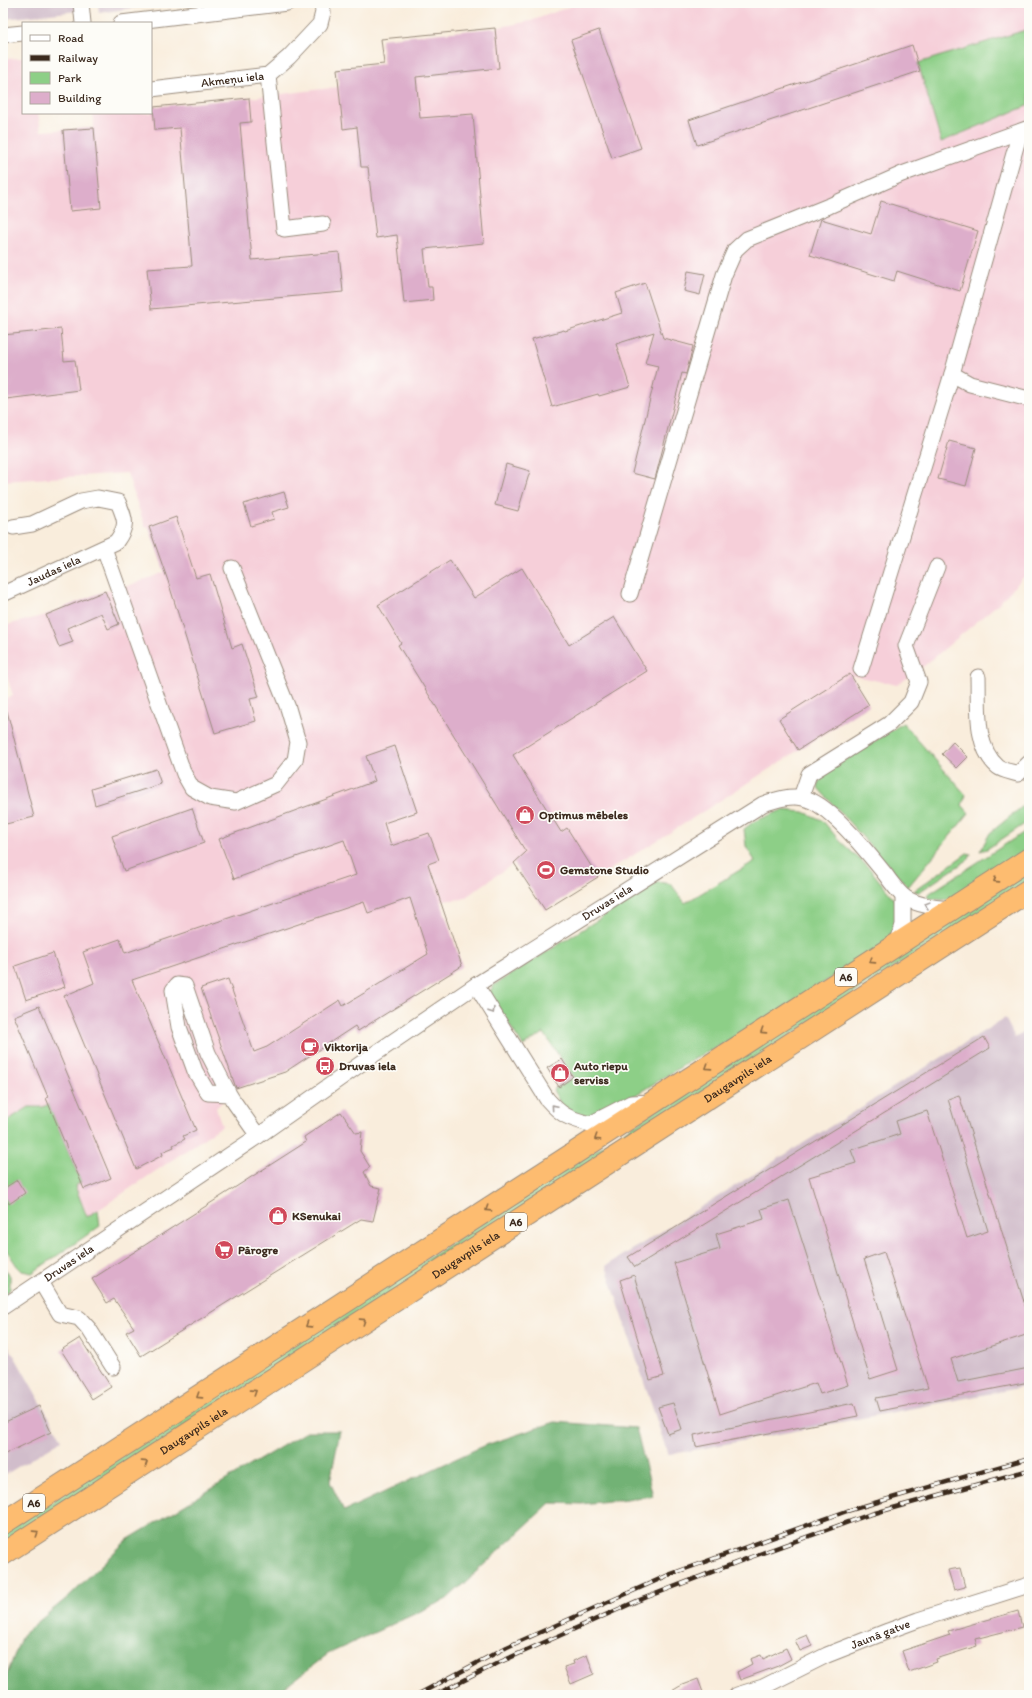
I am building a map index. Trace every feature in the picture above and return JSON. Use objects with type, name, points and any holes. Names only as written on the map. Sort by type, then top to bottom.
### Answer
[{"type":"highway","name":"A6","points":[[3,1523],[1029,859]]},
{"type":"highway","name":"Daugavpils iela","points":[[3,1554],[1029,890]]},
{"type":"street","points":[[81,3],[83,22]]},
{"type":"street","points":[[129,22],[287,3]]},
{"type":"street","name":"Akmeņu iela","points":[[152,90],[268,75],[289,57],[320,24],[323,12],[322,3]]},
{"type":"street","points":[[3,35],[22,33]]},
{"type":"street","points":[[268,75],[284,229],[323,224]]},
{"type":"street","points":[[861,669],[952,374],[1024,130]]},
{"type":"street","points":[[630,594],[724,275],[735,250],[747,238],[829,206],[902,174],[1024,130]]},
{"type":"street","points":[[952,374],[970,384],[1029,399]]},
{"type":"street","name":"Jaudas iela","points":[[3,594],[116,542],[125,529],[124,516],[118,502],[98,498],[80,501],[32,524],[13,528]]},
{"type":"street","points":[[104,548],[184,774],[192,788],[210,798],[236,802],[276,784],[295,760],[298,742],[288,708],[232,568]]},
{"type":"street","points":[[801,797],[809,774],[889,724],[912,702],[919,682],[906,646],[937,567]]},
{"type":"street","points":[[978,677],[981,740],[985,752],[999,768],[1018,774],[1029,762]]},
{"type":"street","name":"Druvas iela","points":[[3,1307],[258,1136],[476,985],[763,804],[776,799],[801,797],[816,803],[830,814],[872,858],[903,896],[925,905],[952,909]]},
{"type":"street","points":[[897,945],[903,925],[903,896]]},
{"type":"street","points":[[229,1094],[208,1093],[195,1071],[179,1027],[173,990],[178,985],[186,986],[208,1053],[229,1094],[258,1136]]},
{"type":"street","points":[[476,985],[547,1099],[559,1113],[570,1119],[590,1124],[632,1103],[653,1102]]},
{"type":"street","points":[[41,1282],[60,1314],[79,1318],[89,1329],[113,1367]]},
{"type":"street","name":"Jaunā gatve","points":[[737,1695],[763,1687],[827,1655],[888,1631],[1029,1585]]},
{"type":"shaded area","points":[[3,3],[77,3],[78,11],[3,19]]},
{"type":"shaded area","points":[[98,3],[166,3],[99,13]]},
{"type":"shaded area","points":[[579,3],[1029,3],[1029,29],[918,63],[942,142],[1029,105],[1029,571],[999,603],[924,666],[897,685],[850,675],[869,705],[679,827],[545,910],[514,863],[463,899],[441,901],[462,966],[358,1031],[355,1026],[285,1072],[235,1088],[216,1108],[222,1126],[88,1217],[75,1186],[81,1182],[49,1104],[43,1107],[29,1107],[3,1123],[3,699],[13,696],[3,664],[3,626],[46,615],[105,591],[128,586],[165,572],[149,527],[145,527],[127,473],[3,481],[3,59],[22,58],[22,114],[38,114],[41,131],[94,128],[93,114],[152,114],[152,107],[249,98],[339,87],[337,69],[383,64],[381,39],[495,28],[531,21]]},
{"type":"shaded area","points":[[1005,1018],[1015,1038],[1029,1029],[1029,1386],[668,1455],[606,1266]]},
{"type":"shaded area","points":[[3,1336],[62,1440],[3,1476]]},
{"type":"green space","points":[[1029,29],[1029,105],[941,142],[918,63]]},
{"type":"green space","points":[[903,723],[966,795],[962,805],[969,813],[908,887],[818,788],[820,776]]},
{"type":"green space","points":[[1029,801],[1029,821],[987,849],[980,851],[990,833]]},
{"type":"green space","points":[[782,810],[804,812],[822,820],[840,841],[870,869],[897,903],[895,927],[885,944],[741,1035],[692,1060],[603,1115],[588,1118],[563,1108],[553,1090],[573,1077],[544,1033],[523,1046],[489,993],[494,985],[658,882],[671,884],[685,903],[755,861],[746,846],[744,829],[753,822]]},
{"type":"green space","points":[[1029,829],[1029,850],[956,896],[942,900],[928,898],[927,895]]},
{"type":"green space","points":[[967,853],[971,854],[969,859],[919,892],[914,891]]},
{"type":"green space","points":[[1029,870],[1029,880],[3,1545],[3,1533]]},
{"type":"green space","points":[[49,1104],[81,1182],[75,1186],[87,1217],[98,1210],[100,1226],[32,1273],[22,1271],[3,1245],[3,1123],[29,1107],[43,1107]]},
{"type":"green space","points":[[3,1266],[10,1276],[10,1289],[3,1296]]},
{"type":"green space","points":[[555,1422],[636,1428],[653,1496],[582,1504],[550,1503],[447,1599],[328,1654],[275,1695],[3,1695],[3,1685],[22,1635],[68,1597],[127,1540],[307,1431],[340,1431],[330,1482],[344,1511],[483,1446]]},
{"type":"building","points":[[495,28],[499,68],[416,77],[420,118],[473,114],[484,243],[424,249],[428,287],[432,287],[433,300],[404,303],[397,235],[376,238],[368,167],[361,167],[357,127],[343,129],[337,69],[384,64],[381,39]]},
{"type":"building","points":[[599,30],[641,148],[612,158],[571,40]]},
{"type":"building","points":[[912,45],[920,71],[697,145],[689,120]]},
{"type":"building","points":[[249,98],[251,122],[240,123],[252,260],[339,252],[343,292],[151,309],[147,269],[192,266],[180,128],[155,130],[153,107]]},
{"type":"building","points":[[94,128],[101,208],[70,211],[63,130]]},
{"type":"building","points":[[881,201],[978,231],[960,291],[897,271],[894,281],[810,255],[821,219],[871,234]]},
{"type":"building","points":[[688,271],[705,274],[700,295],[684,291]]},
{"type":"building","points":[[645,283],[663,338],[693,346],[686,374],[682,373],[655,479],[632,473],[658,366],[645,363],[654,332],[616,344],[630,387],[552,407],[532,339],[564,330],[565,331],[622,313],[616,293]]},
{"type":"building","points":[[61,329],[64,361],[75,360],[79,390],[6,399],[3,377],[3,335]]},
{"type":"building","points":[[949,441],[976,448],[966,486],[938,479]]},
{"type":"building","points":[[506,464],[530,471],[518,511],[495,505]]},
{"type":"building","points":[[284,492],[289,507],[272,512],[274,519],[251,526],[244,504]]},
{"type":"building","points":[[176,517],[196,578],[210,574],[232,648],[242,644],[259,697],[250,699],[256,721],[215,733],[168,581],[149,527]]},
{"type":"building","points":[[450,560],[474,598],[522,568],[569,645],[614,617],[647,671],[513,755],[561,832],[567,828],[598,877],[545,910],[514,863],[526,852],[398,645],[401,643],[378,605]]},
{"type":"building","points":[[105,591],[119,624],[108,629],[101,613],[67,628],[73,642],[59,647],[46,615]]},
{"type":"building","points":[[850,674],[869,705],[798,750],[779,719]]},
{"type":"building","points":[[7,711],[34,817],[6,824],[3,813],[3,712]]},
{"type":"building","points":[[953,742],[968,757],[957,768],[942,754]]},
{"type":"building","points":[[395,746],[417,812],[384,823],[391,846],[429,833],[439,860],[428,864],[462,966],[358,1031],[355,1026],[285,1072],[236,1088],[201,988],[228,979],[254,1052],[267,1047],[340,1000],[343,1006],[428,954],[410,898],[368,913],[364,902],[132,980],[196,1130],[183,1136],[185,1139],[173,1145],[174,1147],[162,1152],[163,1155],[136,1169],[64,996],[94,983],[83,952],[120,939],[125,953],[356,875],[344,840],[234,879],[219,839],[375,781],[366,756]]},
{"type":"building","points":[[156,769],[161,784],[95,805],[91,789]]},
{"type":"building","points":[[192,808],[204,843],[124,871],[112,836]]},
{"type":"building","points":[[53,953],[65,987],[26,1000],[15,966]]},
{"type":"building","points":[[39,1006],[111,1178],[84,1189],[14,1016]]},
{"type":"building","points":[[984,1037],[990,1048],[635,1267],[628,1257]]},
{"type":"building","name":"Auto riepu serviss","points":[[562,1059],[573,1077],[559,1087],[547,1068]]},
{"type":"building","points":[[959,1095],[1029,1318],[1029,1334],[951,1359],[958,1382],[1029,1368],[1029,1382],[880,1411],[876,1398],[928,1388],[884,1252],[864,1259],[898,1370],[870,1379],[809,1177],[856,1163],[851,1150],[900,1134],[896,1121],[927,1111],[967,1238],[988,1231],[948,1099]]},
{"type":"building","name":"Pārogre","points":[[341,1112],[356,1133],[362,1132],[360,1151],[370,1167],[364,1172],[371,1186],[381,1188],[373,1221],[361,1219],[141,1356],[126,1332],[134,1328],[114,1299],[107,1303],[92,1279],[306,1142],[304,1137]]},
{"type":"building","points":[[17,1180],[25,1193],[9,1204],[3,1194],[3,1189]]},
{"type":"building","points":[[789,1200],[848,1385],[820,1394],[816,1383],[720,1414],[674,1263],[720,1249],[716,1234],[764,1219],[761,1209]]},
{"type":"building","points":[[634,1275],[664,1376],[650,1380],[620,1280]]},
{"type":"building","points":[[80,1338],[111,1387],[92,1399],[61,1350]]},
{"type":"building","points":[[673,1403],[682,1429],[668,1434],[658,1407]]},
{"type":"building","points":[[854,1403],[858,1416],[696,1447],[694,1435]]},
{"type":"building","points":[[39,1406],[51,1432],[3,1455],[3,1423]]},
{"type":"building","points":[[960,1568],[965,1587],[954,1590],[948,1570]]},
{"type":"building","points":[[1018,1611],[1022,1627],[975,1639],[977,1646],[936,1659],[937,1662],[909,1672],[902,1651],[950,1635],[948,1631]]},
{"type":"building","points":[[807,1635],[812,1646],[800,1651],[795,1640]]},
{"type":"building","points":[[786,1648],[791,1659],[778,1666],[740,1680],[737,1672],[752,1664],[750,1659],[761,1655],[763,1659]]},
{"type":"building","points":[[587,1655],[594,1674],[571,1684],[564,1667],[574,1664],[573,1661]]},
{"type":"building","points":[[698,1679],[704,1695],[665,1695],[682,1685]]},
{"type":"railway","points":[[417,1695],[507,1647],[671,1574],[847,1511],[1029,1458]]},
{"type":"railway","points":[[435,1695],[498,1663],[637,1601],[751,1557],[868,1515],[1029,1470]]},
{"type":"place","name":"Optimus mēbeles","points":[[525,815]]},
{"type":"place","name":"Gemstone Studio","points":[[546,870]]},
{"type":"place","name":"Viktorija","points":[[310,1047]]},
{"type":"place","name":"Druvas iela","points":[[325,1066]]},
{"type":"place","name":"Auto riepu serviss","points":[[560,1073]]},
{"type":"place","name":"KSenukai","points":[[278,1216]]},
{"type":"place","name":"Pārogre","points":[[224,1250]]}]
